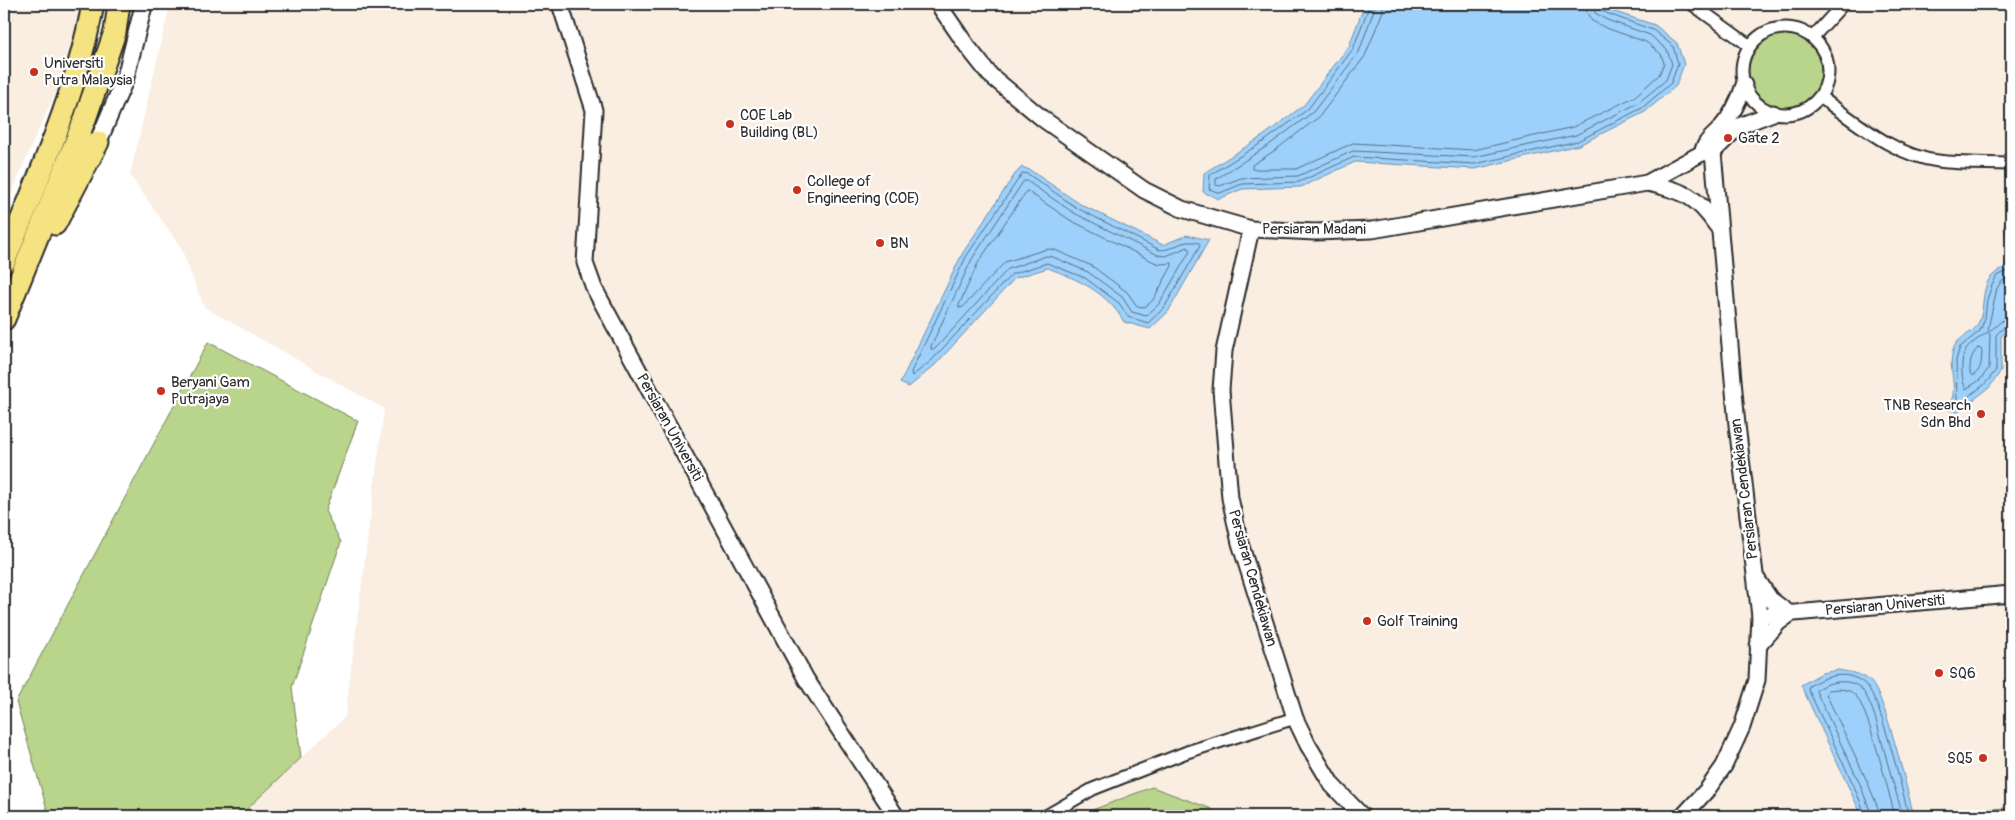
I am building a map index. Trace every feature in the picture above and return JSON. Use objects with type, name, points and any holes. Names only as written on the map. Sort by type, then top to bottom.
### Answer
[{"type":"highway","points":[[4,262],[62,113],[87,35],[93,4]]},
{"type":"highway","points":[[4,319],[18,280],[85,119],[115,32],[119,4]]},
{"type":"highway","points":[[18,280],[55,223],[98,142]]},
{"type":"main road","points":[[98,142],[125,79],[144,4]]},
{"type":"street","points":[[550,4],[564,7]]},
{"type":"street","name":"Persiaran Madani","points":[[938,4],[990,75],[1043,119],[1144,190],[1182,209],[1251,229],[1315,232],[1372,230],[1647,183]]},
{"type":"street","points":[[1692,4],[1750,46]]},
{"type":"street","points":[[1813,37],[1843,4]]},
{"type":"street","name":"Persiaran Universiti","points":[[564,7],[594,110],[585,263],[594,288],[806,679],[896,816]]},
{"type":"street","points":[[1647,183],[1706,150],[1739,126],[1773,113],[1787,114],[1802,111],[1820,97],[1827,84],[1829,69],[1826,55],[1813,37],[1792,28],[1776,29],[1762,35],[1750,46],[1742,68],[1744,85],[1752,99],[1773,113]]},
{"type":"street","points":[[1706,150],[1738,104],[1744,85]]},
{"type":"street","points":[[1820,97],[1889,143],[1913,155],[1937,161],[2011,164]]},
{"type":"street","name":"Persiaran Cendekiawan","points":[[1682,816],[1707,790],[1724,766],[1742,727],[1757,680],[1760,616],[1736,425],[1718,228],[1706,150]]},
{"type":"street","points":[[1647,183],[1675,189],[1690,196],[1704,208],[1718,228]]},
{"type":"street","name":"Persiaran Cendekiawan","points":[[1251,229],[1221,370],[1230,498],[1240,543],[1295,718],[1308,745],[1332,785],[1362,816]]},
{"type":"street","points":[[1755,576],[1770,598],[1790,614],[1778,623],[1758,646]]},
{"type":"street","name":"Persiaran Universiti","points":[[1760,616],[2011,594]]},
{"type":"street","points":[[1046,816],[1102,785],[1187,752],[1295,718]]},
{"type":"shaded area","name":"Universiti Putra Malaysia","points":[[4,4],[97,4],[34,140],[4,212]]},
{"type":"shaded area","points":[[170,4],[2011,4],[2011,816],[253,816],[246,809],[345,717],[384,409],[204,307],[181,248],[130,175]]},
{"type":"green space","points":[[1784,34],[1798,37],[1810,45],[1818,57],[1821,71],[1818,85],[1810,97],[1798,105],[1784,108],[1770,105],[1758,97],[1750,85],[1747,71],[1750,57],[1758,45],[1770,37]]},
{"type":"green space","points":[[208,342],[358,421],[325,511],[341,542],[292,687],[301,758],[247,809],[253,816],[49,816],[16,702]]},
{"type":"green space","points":[[1152,787],[1212,809],[1219,816],[1082,816],[1090,811]]},
{"type":"green space","points":[[2006,808],[2006,816],[1971,816],[1971,810]]},
{"type":"water","points":[[1365,4],[1600,4],[1612,11],[1655,25],[1677,43],[1684,64],[1676,86],[1645,112],[1579,145],[1475,169],[1355,162],[1301,187],[1242,189],[1219,199],[1203,192],[1204,173],[1263,136],[1304,105],[1349,46]]},
{"type":"water","points":[[1022,167],[1030,170],[1080,204],[1163,245],[1187,235],[1209,240],[1168,312],[1150,329],[1124,322],[1101,295],[1081,282],[1048,268],[1015,278],[935,365],[909,387],[900,383],[962,254],[1015,174]]},
{"type":"water","points":[[2011,206],[2011,255],[2004,227],[2008,209]]},
{"type":"water","points":[[2011,255],[2011,328],[2001,336],[2001,371],[1989,388],[1957,412],[1946,409],[1953,393],[1952,352],[1955,345],[1973,330],[1978,323],[1982,313],[1987,283],[1992,276],[2006,265]]},
{"type":"water","points":[[1838,670],[1863,676],[1870,681],[1876,690],[1889,724],[1914,816],[1862,816],[1801,685],[1822,673]]},
{"type":"place","name":"Universiti Putra Malaysia","points":[[34,72]]},
{"type":"place","name":"COE Lab Building (BL)","points":[[730,124]]},
{"type":"place","name":"Gate 2","points":[[1728,138]]},
{"type":"place","name":"College of Engineering (COE)","points":[[797,190]]},
{"type":"place","name":"BN","points":[[880,243]]},
{"type":"place","name":"Beryani Gam Putrajaya","points":[[161,391]]},
{"type":"place","name":"TNB Research Sdn Bhd","points":[[1981,414]]},
{"type":"place","name":"Golf Training","points":[[1367,621]]},
{"type":"place","name":"SQ6","points":[[1939,673]]},
{"type":"place","name":"SQ5","points":[[1983,758]]}]
